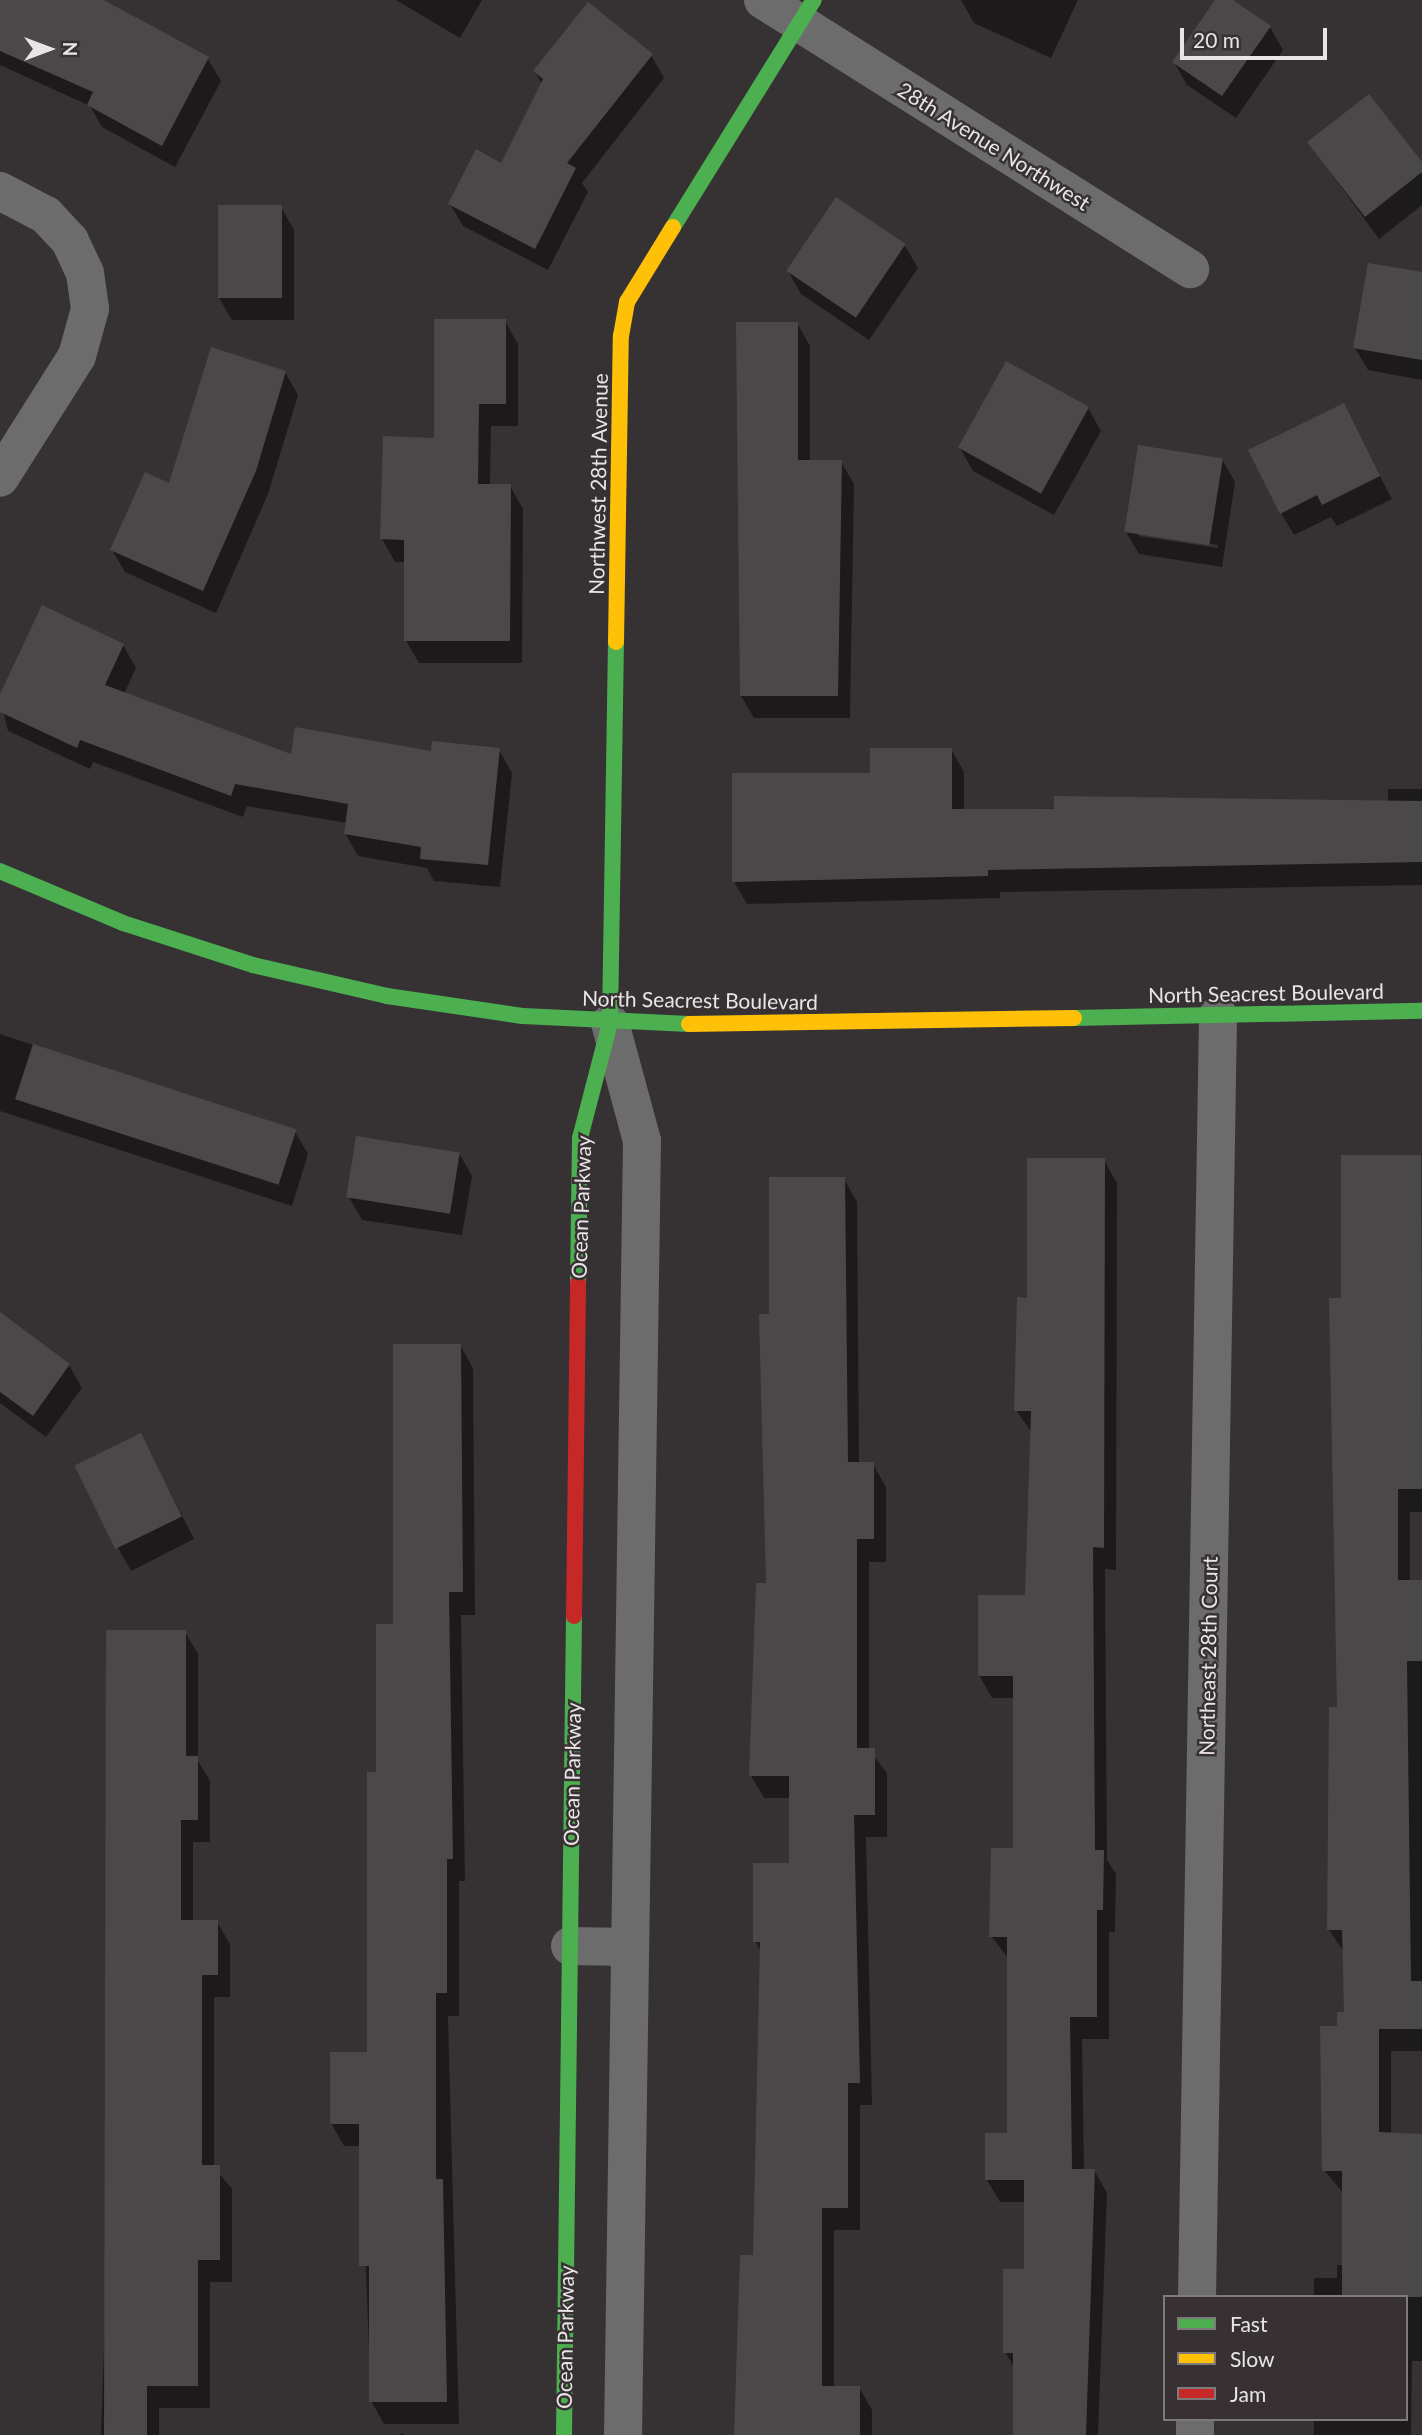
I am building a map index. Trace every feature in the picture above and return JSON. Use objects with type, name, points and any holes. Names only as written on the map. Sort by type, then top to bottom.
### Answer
[{"type":"street","name":"28th Avenue Northwest","points":[[763,0],[806,11],[1189,269]]},
{"type":"street","name":"Northwest 28th Avenue","points":[[610,1023],[621,336],[627,302],[806,11]]},
{"type":"street","points":[[0,191],[46,215],[70,241],[85,273],[90,309],[77,356],[0,478]]},
{"type":"street","name":"North Seacrest Boulevard","points":[[0,871],[123,923],[253,965],[387,996],[610,1023],[1422,1011]]},
{"type":"street","name":"Northeast 28th Court","points":[[1197,2295],[1218,1015]]},
{"type":"street","name":"Ocean Parkway","points":[[564,2435],[580,1138],[610,1023]]},
{"type":"street","points":[[610,1023],[642,1141],[623,2435]]},
{"type":"street","points":[[570,1946],[630,1947]]},
{"type":"building","points":[[0,0],[104,0],[209,57],[162,146],[87,105],[93,92],[0,51]]},
{"type":"building","points":[[1215,0],[1233,0],[1271,26],[1222,96],[1172,62]]},
{"type":"building","points":[[588,2],[653,54],[567,163],[576,168],[535,249],[448,204],[476,149],[501,163],[543,79],[533,71]]},
{"type":"building","points":[[1369,94],[1422,162],[1422,172],[1365,217],[1307,142]]},
{"type":"building","points":[[836,197],[906,244],[856,318],[786,271]]},
{"type":"building","points":[[218,205],[282,205],[282,298],[218,298]]},
{"type":"building","points":[[1368,263],[1422,272],[1422,360],[1353,348]]},
{"type":"building","points":[[434,319],[506,319],[506,404],[479,404],[478,484],[511,484],[510,641],[404,641],[404,540],[380,539],[383,436],[434,438]]},
{"type":"building","points":[[736,322],[798,322],[798,460],[842,460],[838,696],[740,696]]},
{"type":"building","points":[[211,347],[286,371],[256,471],[203,591],[110,550],[145,472],[169,483]]},
{"type":"building","points":[[1006,361],[1089,407],[1041,494],[958,448]]},
{"type":"building","points":[[1344,403],[1380,476],[1322,505],[1317,495],[1280,514],[1248,450]]},
{"type":"building","points":[[1138,445],[1223,458],[1209,545],[1124,532]]},
{"type":"building","points":[[42,605],[124,644],[105,685],[291,754],[295,727],[431,751],[432,741],[500,748],[488,865],[420,859],[421,847],[344,834],[348,804],[235,784],[231,796],[80,740],[77,748],[0,712],[0,694]]},
{"type":"building","points":[[870,748],[952,748],[952,809],[1054,809],[1054,796],[1422,801],[1422,862],[988,870],[988,876],[732,882],[732,773],[870,773]]},
{"type":"building","points":[[33,1044],[296,1130],[279,1185],[15,1099]]},
{"type":"building","points":[[356,1136],[460,1152],[450,1214],[346,1197]]},
{"type":"building","points":[[1341,1155],[1421,1155],[1422,1489],[1398,1489],[1398,1580],[1422,1580],[1422,1661],[1407,1661],[1411,1981],[1422,1981],[1422,2029],[1379,2029],[1379,2132],[1422,2134],[1422,2297],[1342,2295],[1342,2171],[1322,2171],[1320,2026],[1337,2026],[1337,2012],[1344,2012],[1342,1930],[1327,1930],[1329,1707],[1337,1707],[1329,1298],[1341,1298]]},
{"type":"building","points":[[1027,1158],[1105,1158],[1104,1548],[1093,1547],[1095,1850],[1104,1850],[1103,1910],[1097,1910],[1097,2017],[1070,2017],[1072,2169],[1095,2169],[1086,2435],[1013,2435],[1013,2353],[1003,2353],[1003,2269],[1024,2269],[1024,2180],[985,2180],[985,2133],[1007,2133],[1007,1937],[989,1937],[991,1848],[1013,1848],[1013,1676],[978,1676],[978,1595],[1025,1595],[1031,1411],[1014,1411],[1017,1297],[1027,1298]]},
{"type":"building","points":[[769,1177],[845,1177],[848,1462],[874,1462],[874,1539],[857,1539],[857,1748],[875,1748],[875,1815],[854,1815],[860,2083],[848,2083],[848,2208],[822,2208],[822,2386],[860,2386],[860,2435],[734,2435],[740,2255],[753,2255],[760,1942],[753,1942],[753,1863],[789,1863],[789,1776],[749,1776],[756,1583],[766,1583],[759,1314],[769,1314]]},
{"type":"building","points":[[0,1312],[70,1364],[33,1416],[0,1392]]},
{"type":"building","points":[[393,1344],[461,1344],[463,1592],[449,1592],[453,1859],[447,1859],[447,1993],[436,1993],[436,2179],[443,2179],[447,2402],[369,2402],[369,2266],[359,2266],[359,2124],[330,2124],[330,2052],[367,2052],[367,1772],[376,1772],[376,1624],[393,1624]]},
{"type":"building","points":[[141,1433],[182,1517],[115,1549],[74,1465]]},
{"type":"building","points":[[106,1630],[186,1630],[186,1756],[198,1756],[198,1820],[181,1820],[181,1920],[218,1920],[218,1975],[202,1975],[202,2165],[220,2165],[220,2260],[198,2260],[198,2386],[147,2386],[147,2435],[104,2435]]},
{"type":"traffic: fast","points":[[673,227],[814,0]]},
{"type":"traffic: fast","points":[[578,1283],[580,1138],[610,1023],[616,642]]},
{"type":"traffic: fast","points":[[0,871],[123,923],[253,965],[387,996],[523,1016],[689,1024]]},
{"type":"traffic: fast","points":[[1074,1018],[1422,1011]]},
{"type":"traffic: fast","points":[[564,2435],[574,1616]]},
{"type":"traffic: slow","points":[[616,642],[621,336],[627,302],[673,227]]},
{"type":"traffic: slow","points":[[689,1024],[1074,1018]]},
{"type":"traffic: jam","points":[[574,1616],[578,1283]]}]
